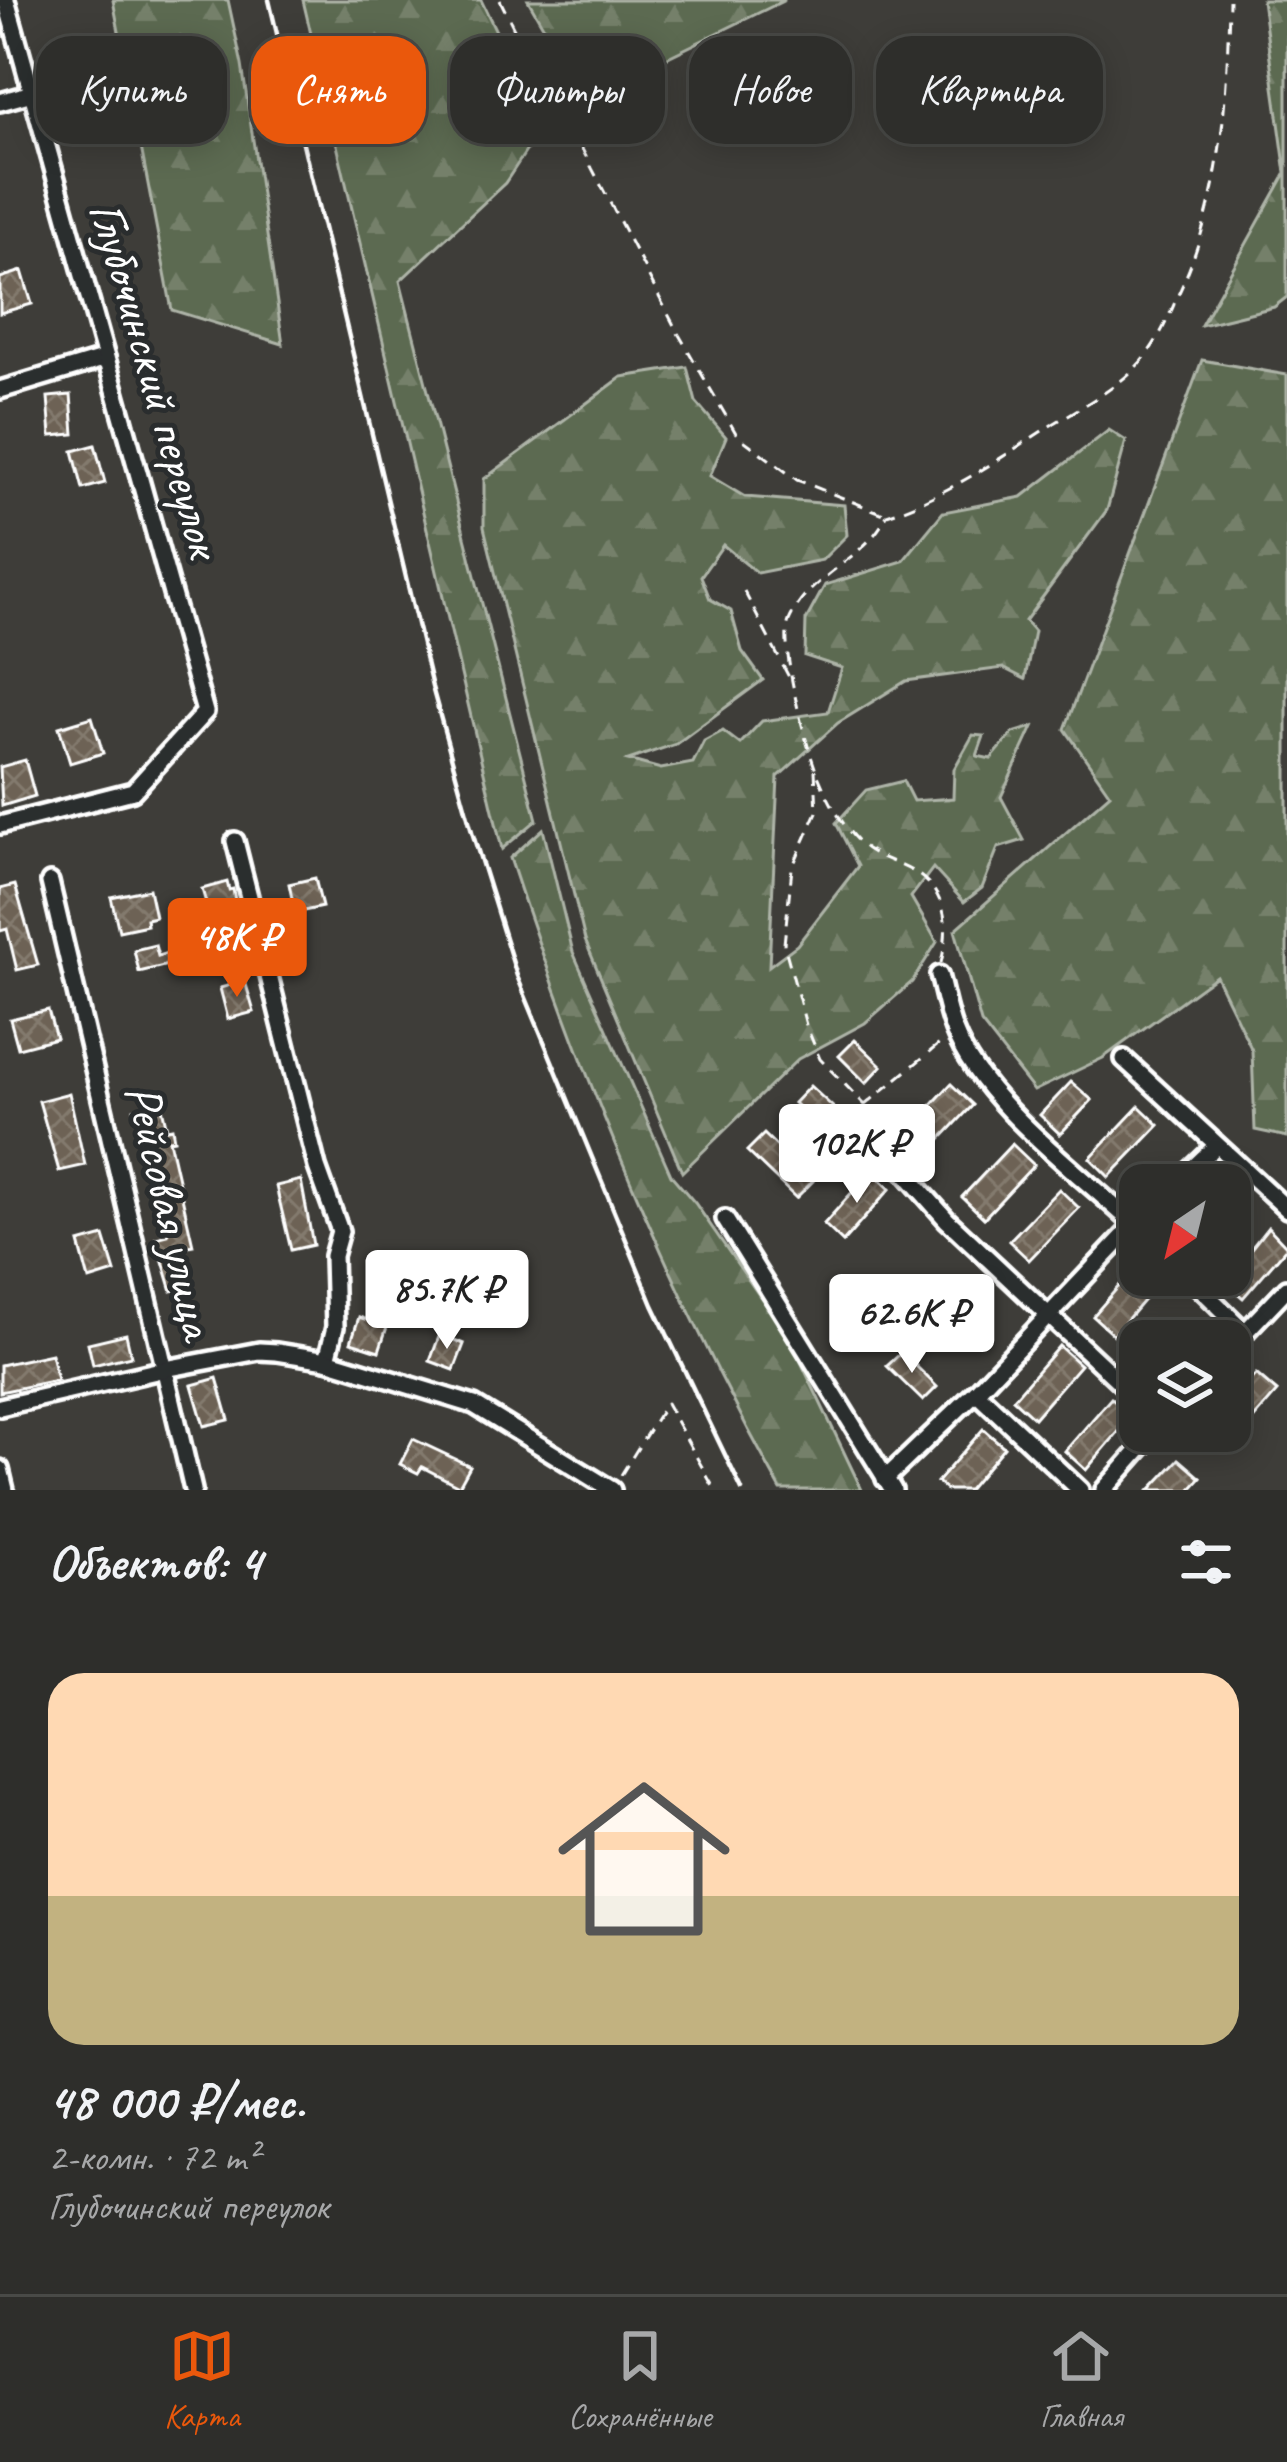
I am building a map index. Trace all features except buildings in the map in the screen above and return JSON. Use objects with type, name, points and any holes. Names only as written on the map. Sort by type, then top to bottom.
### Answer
[{"type":"street","name":"Глубочинский переулок","points":[[0,824],[133,791],[205,712],[6,0]]},
{"type":"street","points":[[0,102],[32,93]]},
{"type":"street","points":[[0,390],[106,358]]},
{"type":"street","points":[[235,842],[316,1167],[340,1231],[334,1256],[334,1327],[327,1360]]},
{"type":"street","name":"Рейсовая улица","points":[[50,882],[194,1490]]},
{"type":"street","points":[[939,975],[954,1031],[978,1074],[1036,1135],[1119,1207]]},
{"type":"street","points":[[1124,1059],[1287,1209]]},
{"type":"street","points":[[875,1139],[947,1220],[1119,1382]]},
{"type":"street","points":[[1197,1164],[1216,1146]]},
{"type":"street","points":[[725,1220],[889,1485],[1119,1244]]},
{"type":"street","points":[[1251,1326],[1287,1288]]},
{"type":"street","points":[[1208,1296],[1233,1320]]},
{"type":"street","points":[[0,1407],[259,1351],[327,1360],[475,1405],[611,1489]]},
{"type":"street","points":[[976,1392],[1080,1490]]},
{"type":"street","points":[[1104,1490],[1137,1452]]},
{"type":"street","points":[[0,1468],[5,1490]]},
{"type":"path","points":[[500,0],[544,90],[570,126],[737,435],[797,480],[886,514],[931,501],[970,479],[1134,370],[1157,341],[1187,277],[1214,195],[1227,102],[1228,0]]},
{"type":"path","points":[[886,514],[872,537],[818,579],[788,624],[789,659],[815,768],[831,803],[865,848],[930,885],[949,929],[939,975]]},
{"type":"path","points":[[744,591],[796,690]]},
{"type":"path","points":[[815,768],[817,812],[792,868],[784,944],[820,1059],[865,1105],[875,1139]]},
{"type":"path","points":[[865,1105],[954,1031]]},
{"type":"path","points":[[611,1489],[666,1403],[715,1490]]},
{"type":"green space","points":[[113,0],[228,0],[283,344],[172,310],[140,144],[227,144],[227,36],[120,36]]},
{"type":"green space","points":[[303,0],[481,0],[498,36],[450,36],[450,144],[531,144],[505,183],[400,281],[537,820],[502,849],[337,144],[426,144],[426,36],[311,36]]},
{"type":"green space","points":[[528,0],[785,0],[711,36],[689,36],[689,47],[665,58],[665,36],[549,36]]},
{"type":"green space","points":[[1262,0],[1287,0],[1287,297],[1274,307],[1201,325],[1286,173]]},
{"type":"green space","points":[[1202,360],[1287,375],[1287,1137],[1255,1130],[1252,1050],[1216,976],[1103,1058],[1034,1091],[981,1023],[955,930],[1110,794],[1065,729]]},
{"type":"green space","points":[[687,367],[696,402],[726,437],[710,476],[745,497],[844,505],[847,535],[822,560],[757,573],[723,545],[701,576],[710,599],[731,611],[742,651],[763,680],[676,744],[628,760],[661,769],[693,763],[704,741],[723,731],[740,744],[762,721],[828,712],[842,668],[805,656],[806,620],[825,585],[903,561],[943,512],[1022,497],[1109,430],[1126,441],[1107,510],[1025,621],[1034,631],[1025,679],[1003,668],[906,681],[838,723],[778,777],[769,966],[797,945],[858,866],[836,823],[866,790],[903,781],[913,801],[953,798],[954,769],[973,735],[984,736],[977,756],[991,759],[1013,733],[1033,727],[1001,797],[1024,840],[998,848],[982,888],[964,902],[933,868],[911,897],[937,942],[912,982],[865,1023],[798,1059],[682,1172],[585,940],[484,527],[484,479],[622,377]]},
{"type":"green space","points":[[543,829],[573,952],[671,1175],[791,1341],[862,1490],[781,1490],[701,1337],[597,1101],[510,858]]},
{"type":"railway","points":[[269,0],[432,687],[517,976],[653,1305],[742,1490]]}]
